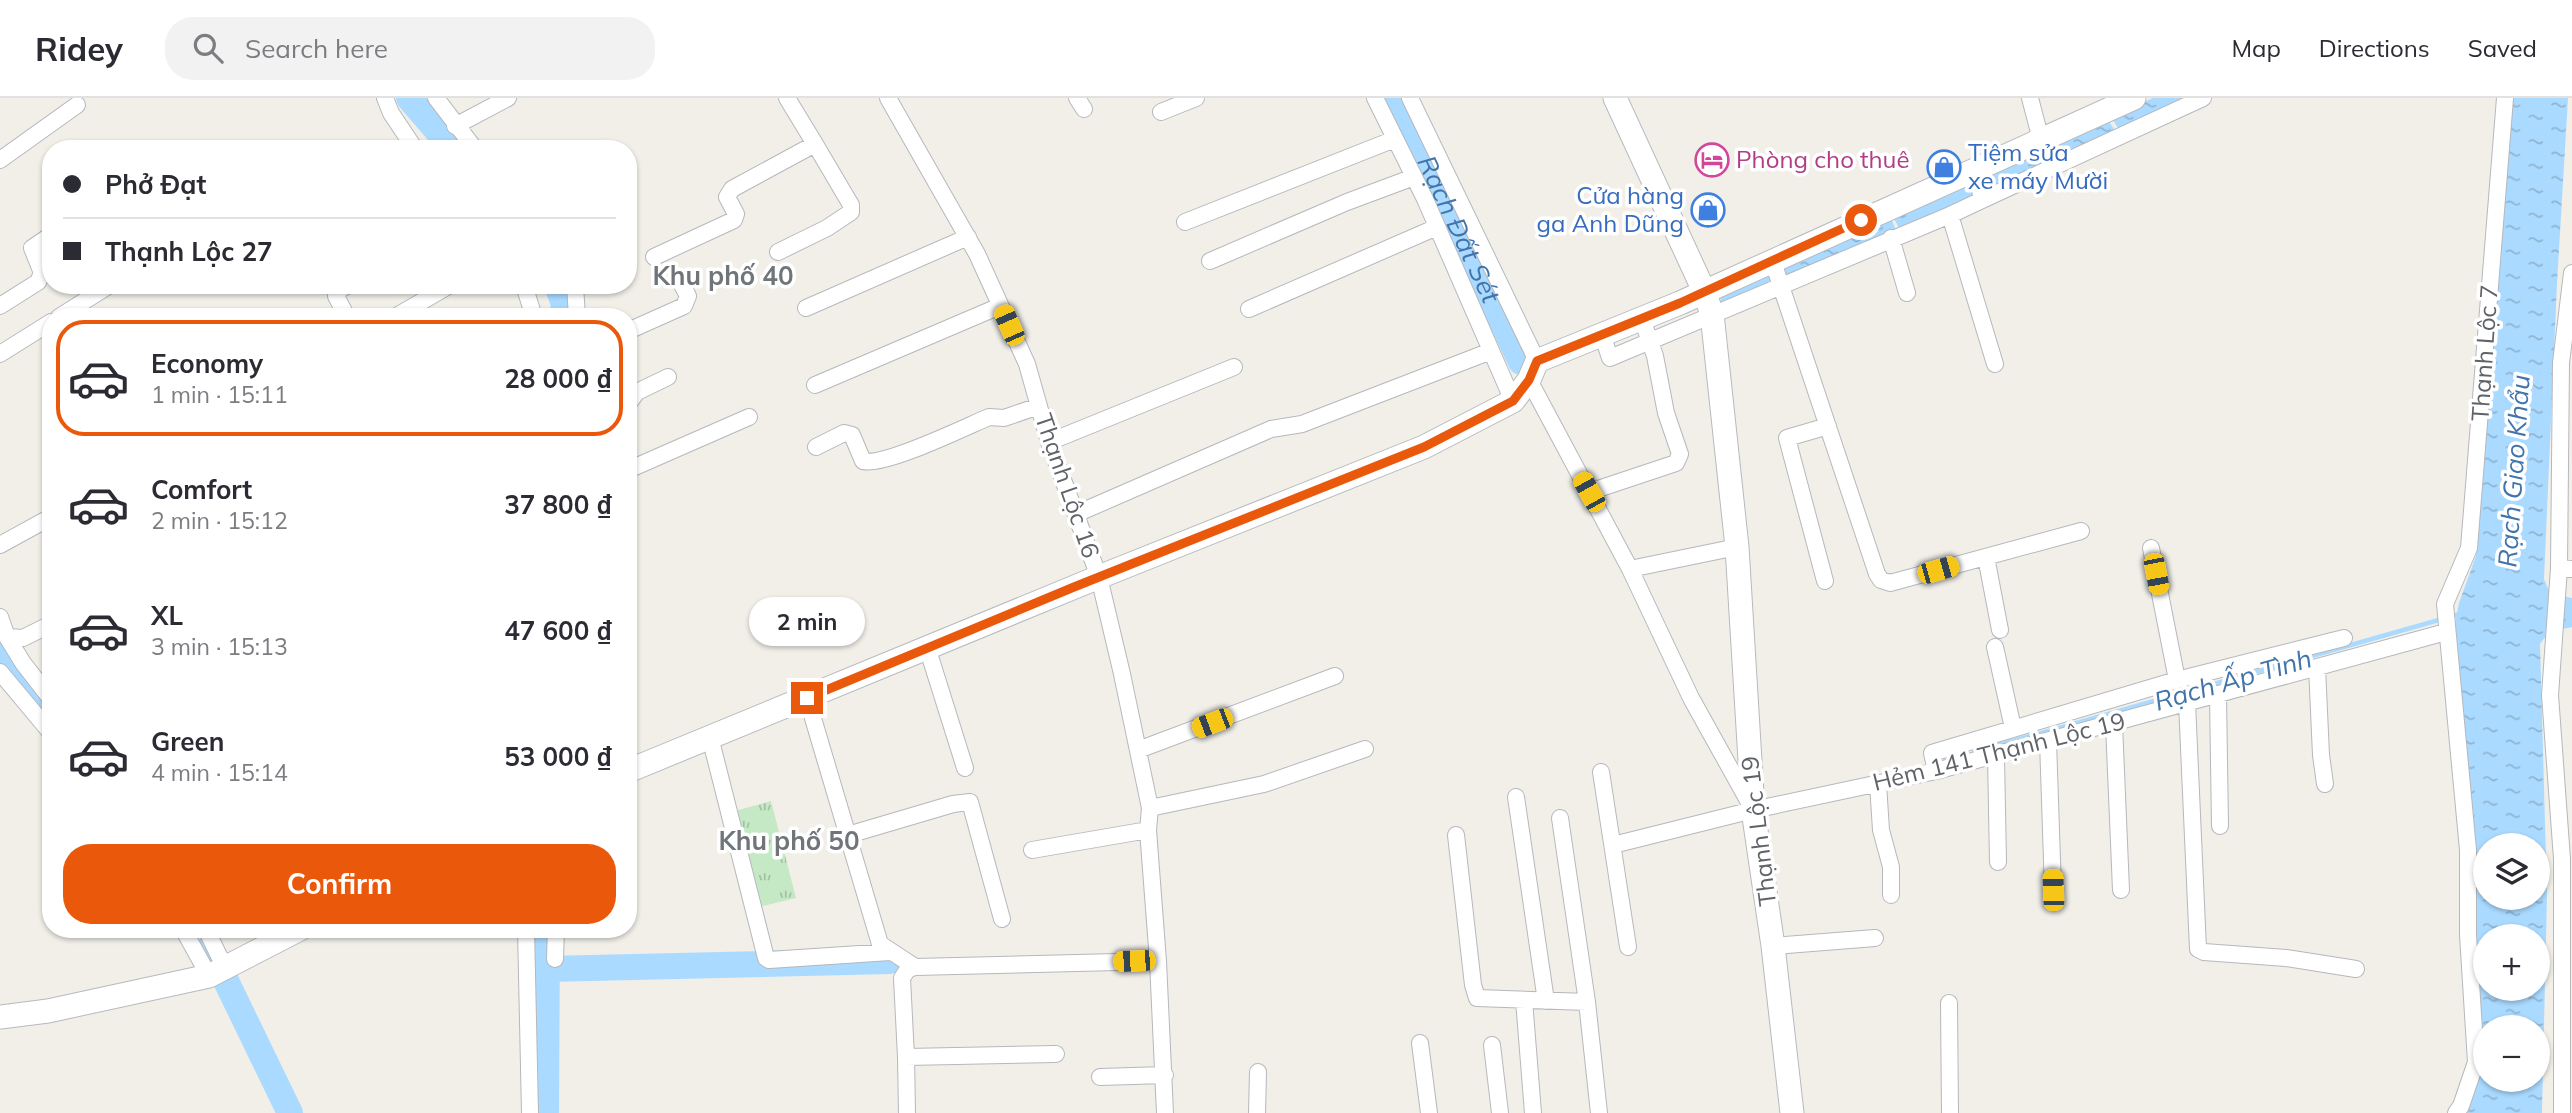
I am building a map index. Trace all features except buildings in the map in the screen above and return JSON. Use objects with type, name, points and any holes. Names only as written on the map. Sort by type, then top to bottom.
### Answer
[{"type":"street","points":[[385,98],[391,113],[409,140]]},
{"type":"street","points":[[436,98],[467,140]]},
{"type":"street","points":[[455,126],[508,98]]},
{"type":"street","points":[[778,252],[827,228],[851,212],[851,205],[787,98]]},
{"type":"street","name":"Thạnh Lộc 16","points":[[888,98],[968,237],[1027,364],[1049,442],[1099,577],[1150,807],[1148,830],[1165,1075],[1165,1113]]},
{"type":"street","points":[[1161,112],[1196,98]]},
{"type":"street","points":[[1375,98],[1437,227],[1513,401]]},
{"type":"street","points":[[1410,98],[1589,492],[1630,569],[1691,698],[1753,810]]},
{"type":"street","name":"Thạnh Lộc 19","points":[[1615,98],[1704,291],[1712,314],[1737,547],[1753,810],[1773,946],[1792,1113]]},
{"type":"street","points":[[2030,98],[2041,140]]},
{"type":"street","points":[[637,767],[1424,447],[1513,401],[1533,371],[1602,334],[1642,319],[2134,98]]},
{"type":"street","points":[[1602,334],[1611,358],[1950,215],[2203,98]]},
{"type":"street","name":"Thạnh Lộc 7","points":[[2456,1113],[2476,1062],[2468,935],[2468,850],[2445,618],[2469,548],[2505,98]]},
{"type":"street","points":[[0,160],[77,105]]},
{"type":"street","points":[[2104,111],[2121,135]]},
{"type":"street","points":[[1185,222],[1395,139]]},
{"type":"street","points":[[654,257],[734,220],[736,214],[727,197],[732,189],[815,144]]},
{"type":"street","points":[[1976,170],[1982,200]]},
{"type":"street","points":[[1210,261],[1347,202],[1414,177]]},
{"type":"street","points":[[1887,208],[1896,236],[1907,293]]},
{"type":"street","points":[[1950,215],[1996,364]]},
{"type":"street","points":[[1249,309],[1437,227]]},
{"type":"street","points":[[806,308],[968,237]]},
{"type":"street","points":[[0,306],[38,282],[42,273],[32,248],[42,241]]},
{"type":"street","points":[[1772,259],[1881,580],[1890,583],[2081,531]]},
{"type":"street","points":[[2562,1113],[2567,989],[2563,859],[2550,695],[2558,586],[2566,569],[2561,363],[2572,273]]},
{"type":"street","points":[[637,327],[684,306],[688,296],[680,281]]},
{"type":"street","points":[[73,308],[96,294]]},
{"type":"street","points":[[410,308],[435,294]]},
{"type":"street","points":[[815,385],[1000,306]]},
{"type":"street","points":[[1589,492],[1676,463],[1680,454],[1666,413],[1655,356],[1642,319]]},
{"type":"street","points":[[0,354],[42,328]]},
{"type":"street","points":[[1076,514],[1271,429],[1302,424],[1491,351]]},
{"type":"street","points":[[1049,442],[1234,367]]},
{"type":"street","points":[[637,392],[668,377]]},
{"type":"street","points":[[816,447],[844,433],[852,435],[863,461],[875,461],[900,454],[989,417],[1004,418],[1038,405]]},
{"type":"street","points":[[637,466],[749,417]]},
{"type":"street","points":[[1825,581],[1787,438],[1828,426]]},
{"type":"street","points":[[0,545],[42,522]]},
{"type":"street","points":[[1630,569],[1737,547]]},
{"type":"street","points":[[2151,548],[2177,680]]},
{"type":"street","points":[[1986,557],[2000,630]]},
{"type":"street","points":[[0,617],[7,637],[42,687]]},
{"type":"street","name":"Hẻm 141 Thạnh Lộc 19","points":[[1613,845],[1753,810],[1936,771],[2114,724],[2317,667],[2445,618]]},
{"type":"street","points":[[7,637],[23,638],[42,628]]},
{"type":"street","points":[[1936,771],[1932,753],[2177,680],[2344,638]]},
{"type":"street","points":[[927,647],[965,768]]},
{"type":"street","points":[[1996,647],[2013,729]]},
{"type":"street","points":[[2317,667],[2320,755],[2325,784]]},
{"type":"street","points":[[0,672],[42,722]]},
{"type":"street","points":[[1138,750],[1335,676]]},
{"type":"street","points":[[2218,695],[2220,826]]},
{"type":"street","points":[[807,698],[880,944],[915,967]]},
{"type":"street","points":[[2187,703],[2198,949],[2204,952],[2286,958],[2356,969]]},
{"type":"street","points":[[2114,724],[2121,890]]},
{"type":"street","points":[[710,737],[766,958],[769,960],[890,952]]},
{"type":"street","points":[[2048,741],[2053,890]]},
{"type":"street","points":[[1150,807],[1264,784],[1365,749]]},
{"type":"street","points":[[1996,756],[1998,862]]},
{"type":"street","points":[[1601,772],[1628,947]]},
{"type":"street","points":[[1878,784],[1881,830],[1891,867],[1891,895]]},
{"type":"street","points":[[1516,797],[1546,1001]]},
{"type":"street","points":[[848,835],[953,804],[970,802],[1002,919]]},
{"type":"street","points":[[1560,818],[1587,1002],[1599,1113]]},
{"type":"street","points":[[1032,850],[1148,830]]},
{"type":"street","points":[[1456,835],[1474,992],[1477,998],[1587,1002]]},
{"type":"street","points":[[191,938],[221,971]]},
{"type":"street","points":[[210,938],[219,956],[221,971]]},
{"type":"street","points":[[0,1017],[48,1011],[221,971],[283,938]]},
{"type":"street","points":[[526,938],[530,1113]]},
{"type":"street","points":[[555,960],[556,938]]},
{"type":"street","points":[[1773,946],[1875,938]]},
{"type":"street","points":[[907,1113],[902,978],[908,969],[1158,961]]},
{"type":"street","points":[[1524,1000],[1533,1113]]},
{"type":"street","points":[[1949,1003],[1950,1113]]},
{"type":"street","points":[[1420,1043],[1429,1113]]},
{"type":"street","points":[[1492,1045],[1500,1113]]},
{"type":"street","points":[[906,1057],[1056,1054]]},
{"type":"street","points":[[1258,1072],[1258,1113]]},
{"type":"street","points":[[1100,1077],[1165,1075]]},
{"type":"green space","points":[[771,801],[796,898],[759,907],[735,811]]},
{"type":"water","points":[[2153,98],[2191,98],[2120,131],[2111,117]]},
{"type":"water","name":"Rạch Giao Khẩu","points":[[2511,98],[2568,98],[2544,579],[2550,593],[2572,598],[2572,627],[2549,632],[2540,644],[2545,833],[2473,833],[2473,847],[2455,623],[2459,603],[2476,556]]},
{"type":"water","points":[[2107,119],[2117,133],[1985,194],[1982,176]]},
{"type":"water","points":[[1972,180],[1975,198],[1899,228],[1892,215]]},
{"type":"water","points":[[1890,216],[1896,230],[1784,276],[1780,264]]},
{"type":"water","points":[[1770,268],[1775,281],[1721,305],[1720,291]]},
{"type":"water","points":[[2475,910],[2547,910],[2546,924],[2475,924]]},
{"type":"water","points":[[2477,1001],[2545,1001],[2544,1015],[2478,1015]]},
{"type":"water","points":[[2473,1049],[2473,1092],[2542,1092],[2542,1113],[2460,1113]]},
{"type":"waterway","points":[[409,98],[445,140]]},
{"type":"waterway","name":"Rạch Đất Sét","points":[[1397,98],[1521,362]]},
{"type":"waterway","points":[[560,294],[563,308]]},
{"type":"waterway","name":"Rạch Ấp Tình","points":[[1974,752],[2460,614]]},
{"type":"waterway","points":[[0,648],[16,675],[42,706]]},
{"type":"waterway","points":[[546,1113],[547,938]]},
{"type":"waterway","points":[[210,948],[290,1113]]},
{"type":"waterway","points":[[547,969],[889,961]]},
{"type":"place","name":"Phòng cho thuê","points":[[1712,160]]},
{"type":"place","name":"Tiệm sửa xe máy Mười","points":[[1944,167]]},
{"type":"place","name":"Cửa hàng ga Anh Dũng","points":[[1708,210]]},
{"type":"district","name":"Khu phố 40","points":[[723,276]]},
{"type":"district","name":"Khu phố 50","points":[[789,841]]},
{"type":"route","points":[[807,698],[1074,587],[1424,447],[1513,401],[1529,380],[1537,361],[1680,303],[1861,220]]}]
